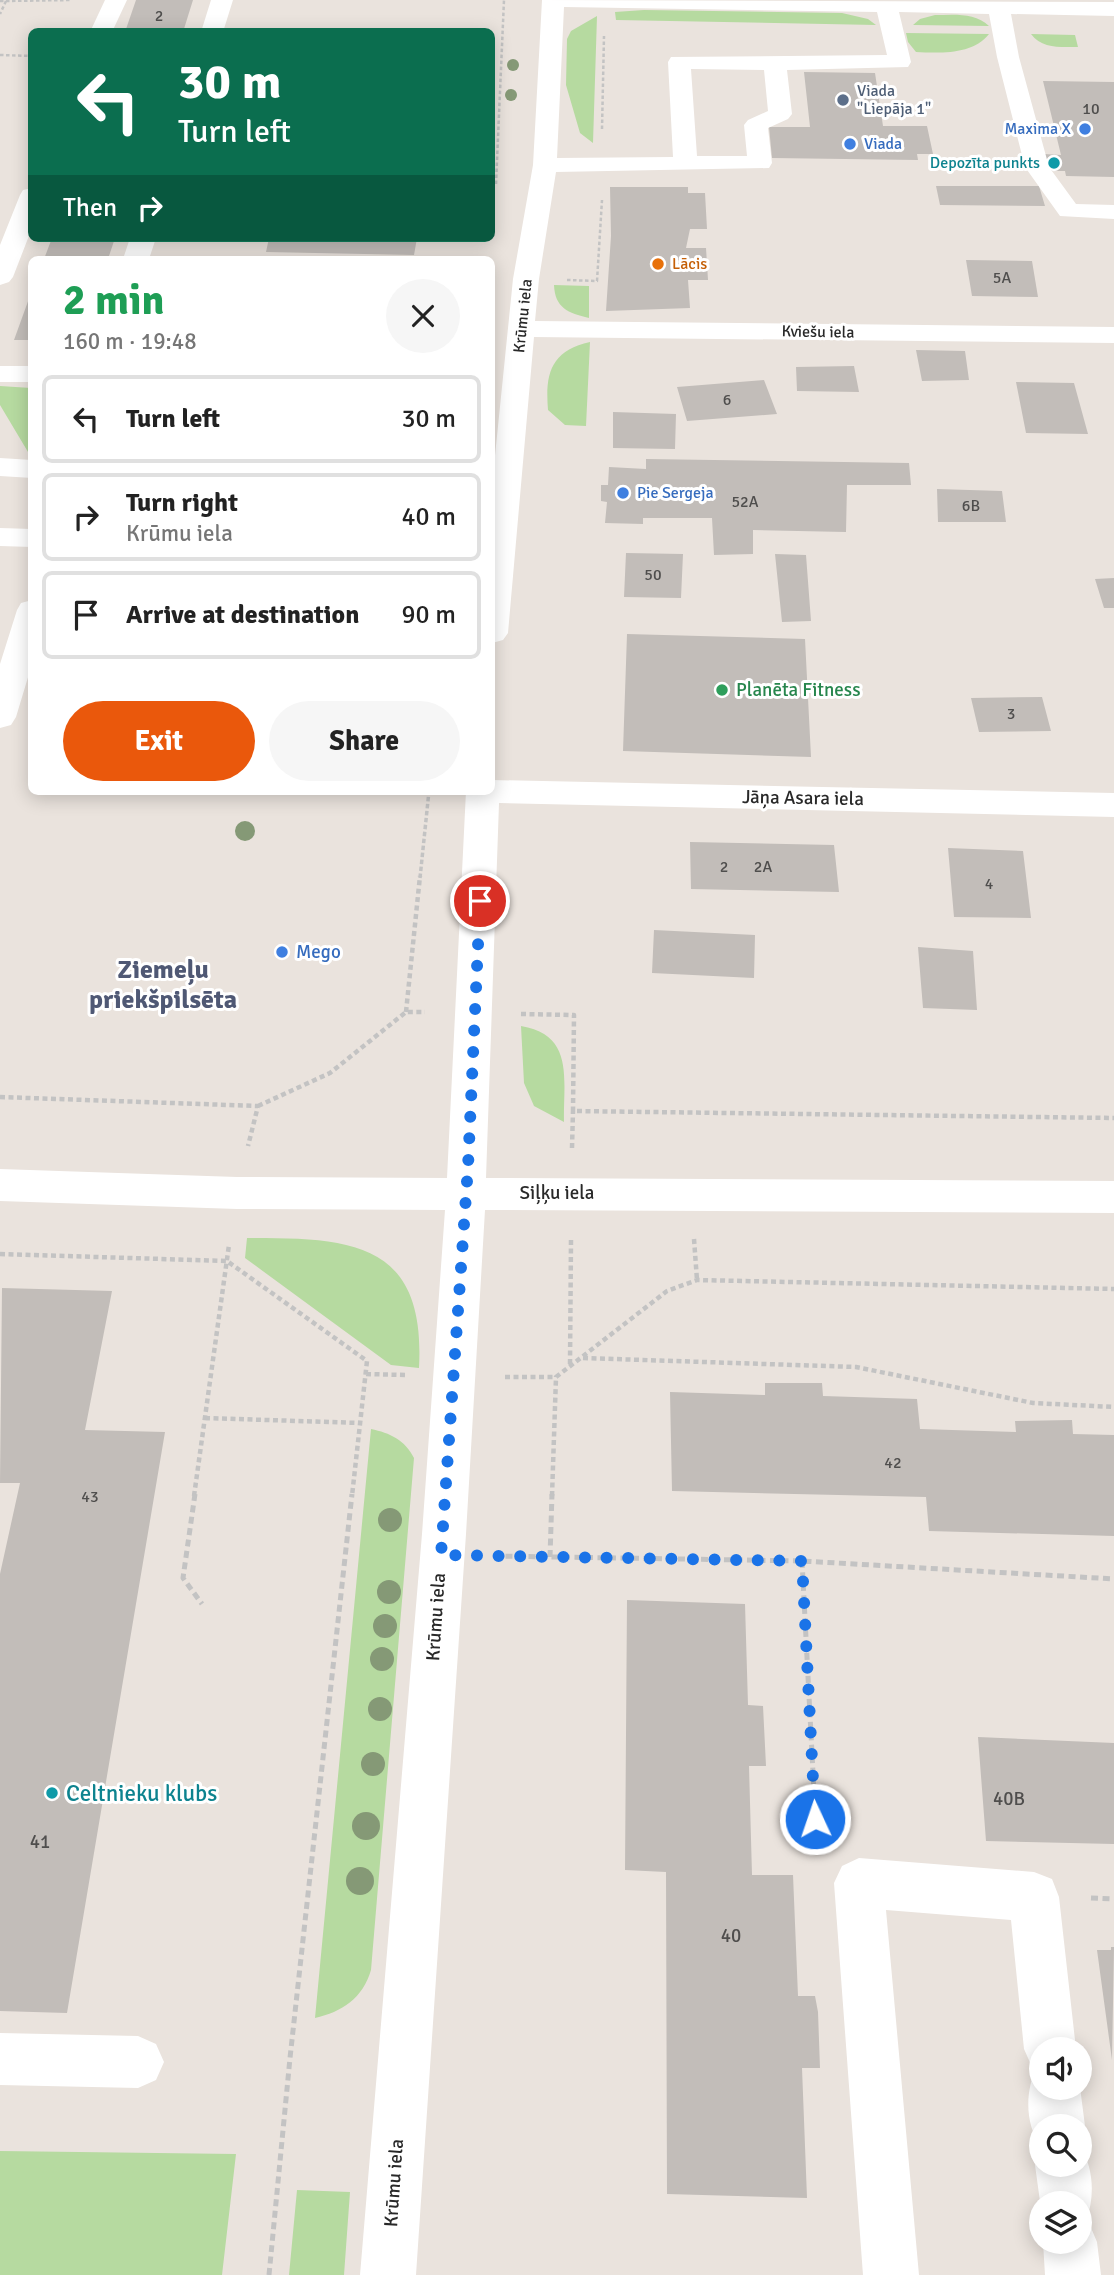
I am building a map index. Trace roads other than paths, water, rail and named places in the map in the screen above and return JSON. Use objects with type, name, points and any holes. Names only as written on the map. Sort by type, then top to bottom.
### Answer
[{"type":"street","points":[[103,28],[116,0]]},
{"type":"street","points":[[213,28],[222,0]]},
{"type":"street","points":[[553,0],[886,5],[917,3],[1114,9]]},
{"type":"street","name":"Krūmu iela","points":[[495,602],[521,329],[545,165],[553,0]]},
{"type":"street","points":[[685,164],[679,62],[900,62],[886,5]]},
{"type":"street","points":[[999,7],[1008,57],[1037,167],[1069,211],[1114,212]]},
{"type":"street","points":[[545,165],[760,163],[756,125],[780,114],[775,63]]},
{"type":"street","points":[[0,276],[28,205]]},
{"type":"street","name":"Kviešu iela","points":[[521,329],[1114,335]]},
{"type":"street","points":[[0,374],[28,374]]},
{"type":"street","points":[[0,467],[28,468]]},
{"type":"street","points":[[0,537],[28,538]]},
{"type":"street","points":[[0,717],[28,623]]},
{"type":"street","name":"Jāņa Asara iela","points":[[495,791],[1114,805]]},
{"type":"street","name":"Krūmu iela","points":[[388,2275],[466,1193],[477,1012],[483,795]]},
{"type":"street","name":"Siļķu iela","points":[[0,1185],[237,1193],[1114,1197]]},
{"type":"street","points":[[891,2275],[859,1883],[1034,1897],[1049,2037]]},
{"type":"street","points":[[0,2059],[138,2062]]},
{"type":"street","points":[[1071,2254],[1073,2275]]},
{"type":"place","name":"Viada \"Liepāja 1\"","points":[[843,100]]},
{"type":"place","name":"Maxima X","points":[[1085,129]]},
{"type":"place","name":"Viada","points":[[850,144]]},
{"type":"place","name":"Depozīta punkts","points":[[1054,163]]},
{"type":"place","name":"Lācis","points":[[658,264]]},
{"type":"place","name":"Pie Sergeja","points":[[623,493]]},
{"type":"place","name":"Planēta Fitness","points":[[722,690]]},
{"type":"place","name":"Mego","points":[[282,952]]},
{"type":"place","name":"Celtnieku klubs","points":[[52,1793]]},
{"type":"district","name":"Ziemeļu priekšpilsēta","points":[[163,985]]}]
